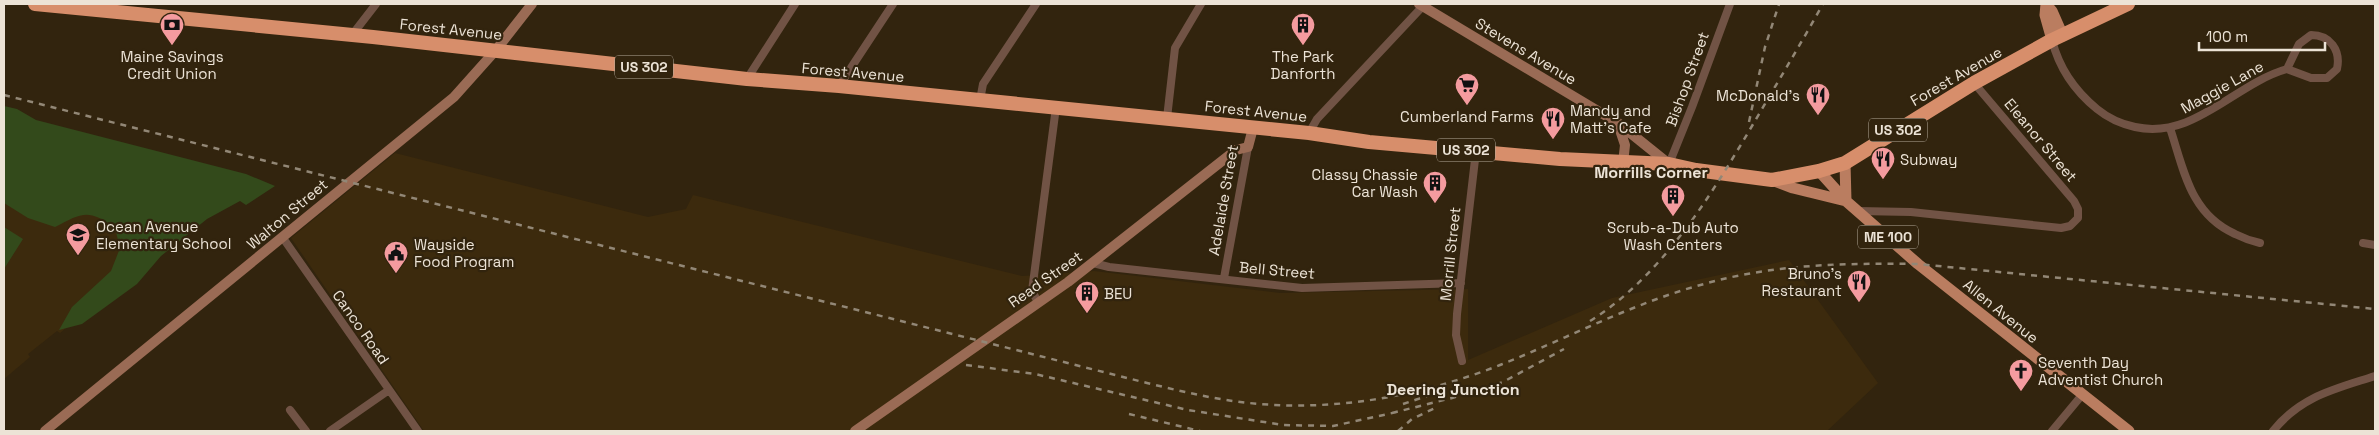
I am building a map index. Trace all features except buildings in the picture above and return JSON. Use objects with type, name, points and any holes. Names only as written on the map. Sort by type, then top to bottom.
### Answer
[{"type":"highway","name":"Forest Avenue","points":[[35,4],[496,50],[747,79],[839,86],[1309,132],[1369,142],[1623,163],[1669,164]]},
{"type":"highway","name":"Forest Avenue","points":[[1772,180],[1819,171],[1845,163],[1974,83],[2058,38],[2128,4]]},
{"type":"highway","name":"US 302","points":[[1669,164],[1696,170],[1772,180]]},
{"type":"main road","points":[[2046,4],[2045,15],[2058,38]]},
{"type":"main road","points":[[1772,180],[1793,188],[1846,202],[1845,163]]},
{"type":"main road","name":"ME 100","points":[[1819,171],[1846,202],[1858,211]]},
{"type":"main road","name":"Allen Avenue","points":[[1858,211],[1918,264],[2128,431]]},
{"type":"street","points":[[352,35],[376,4]]},
{"type":"street","name":"Walton Street","points":[[45,431],[454,97],[496,50],[532,4]]},
{"type":"street","points":[[747,79],[795,4]]},
{"type":"street","points":[[839,86],[893,4]]},
{"type":"street","points":[[980,100],[983,84],[1036,4]]},
{"type":"street","points":[[1167,118],[1176,48],[1201,4]]},
{"type":"street","name":"Bishop Street","points":[[1669,164],[1730,4]]},
{"type":"street","points":[[1309,132],[1316,119],[1421,5]]},
{"type":"street","name":"Stevens Avenue","points":[[1421,5],[1618,123],[1669,164]]},
{"type":"street","name":"Maggie Lane","points":[[2058,38],[2057,58],[2069,79],[2086,101],[2102,114],[2120,123],[2142,128],[2170,128],[2198,118],[2258,81],[2288,69],[2311,78],[2327,78],[2337,69],[2338,55],[2328,40],[2320,35],[2311,35],[2299,44],[2288,69]]},
{"type":"street","name":"Eleanor Street","points":[[1858,211],[1911,212],[2061,228],[2070,226],[2078,218],[2078,209],[2074,201],[1974,83]]},
{"type":"street","points":[[1038,302],[1032,291],[1056,107]]},
{"type":"street","points":[[1618,123],[1625,145],[1623,163]]},
{"type":"street","name":"Adelaide Street","points":[[1224,278],[1253,128]]},
{"type":"street","name":"Maggie Lane","points":[[2170,128],[2185,175],[2202,210],[2221,228],[2252,242],[2260,243]]},
{"type":"street","name":"Read Street","points":[[855,431],[1093,263],[1236,150],[1248,147]]},
{"type":"street","name":"Morrill Street","points":[[1462,361],[1456,335],[1460,283],[1476,151]]},
{"type":"street","name":"Canco Road","points":[[283,238],[418,431]]},
{"type":"street","points":[[2363,243],[2375,244]]},
{"type":"street","name":"Bell Street","points":[[1093,263],[1109,267],[1224,278],[1302,288],[1460,283]]},
{"type":"street","points":[[2273,431],[2290,412],[2310,398],[2375,376]]},
{"type":"street","points":[[330,431],[388,390]]},
{"type":"street","points":[[2052,431],[2082,395]]},
{"type":"street","points":[[290,410],[306,431]]},
{"type":"shaded area","name":"Ocean Avenue Elementary School","points":[[4,122],[240,182],[60,333],[57,331],[28,354],[30,357],[4,379]]},
{"type":"shaded area","points":[[395,153],[648,217],[686,209],[693,195],[1022,276],[1094,271],[1280,293],[1468,289],[1468,360],[1612,298],[1789,260],[1878,383],[1827,431],[424,431],[291,238]]},
{"type":"green space","name":"Ocean Avenue Elementary School","points":[[4,106],[17,109],[36,120],[246,174],[275,186],[246,205],[240,201],[207,219],[161,256],[137,284],[82,324],[59,330],[72,307],[111,271],[120,248],[115,228],[98,217],[91,215],[79,216],[55,227],[28,218],[4,203]]},
{"type":"green space","points":[[4,227],[23,239],[4,269]]},
{"type":"railway","points":[[1749,122],[1765,47],[1779,4]]},
{"type":"railway","points":[[1590,321],[1616,303],[1640,282],[1682,233],[1736,153],[1823,4]]},
{"type":"railway","points":[[4,95],[1147,383],[1233,401],[1267,405],[1335,404],[1403,394],[1436,386],[1500,365],[1626,311],[1678,292],[1730,277],[1810,266],[1918,264],[2375,309]]},
{"type":"railway","points":[[1392,413],[1452,398],[1503,382],[1564,349]]},
{"type":"railway","points":[[966,365],[1035,374],[1188,410],[1283,425],[1333,426],[1397,412]]},
{"type":"railway","points":[[1403,404],[1436,393]]},
{"type":"railway","points":[[1398,431],[1412,419],[1435,408]]},
{"type":"railway","points":[[1129,414],[1200,431]]},
{"type":"place","name":"Maine Savings Credit Union","points":[[172,46]]},
{"type":"place","name":"The Park Danforth","points":[[1303,46]]},
{"type":"place","name":"Cumberland Farms","points":[[1467,106]]},
{"type":"place","name":"McDonald's","points":[[1818,116]]},
{"type":"place","name":"Mandy and Matt's Cafe","points":[[1553,140]]},
{"type":"place","name":"Subway","points":[[1883,180]]},
{"type":"place","name":"Classy Chassie Car Wash","points":[[1435,204]]},
{"type":"place","name":"Scrub-a-Dub Auto Wash Centers","points":[[1673,217]]},
{"type":"place","name":"Ocean Avenue Elementary School","points":[[78,256]]},
{"type":"place","name":"Wayside Food Program","points":[[396,274]]},
{"type":"place","name":"Bruno's Restaurant","points":[[1859,303]]},
{"type":"place","name":"BEU","points":[[1087,314]]},
{"type":"place","name":"Seventh Day Adventist Church","points":[[2021,392]]},
{"type":"district","name":"Morrills Corner","points":[[1651,172]]},
{"type":"district","name":"Deering Junction","points":[[1453,389]]}]
